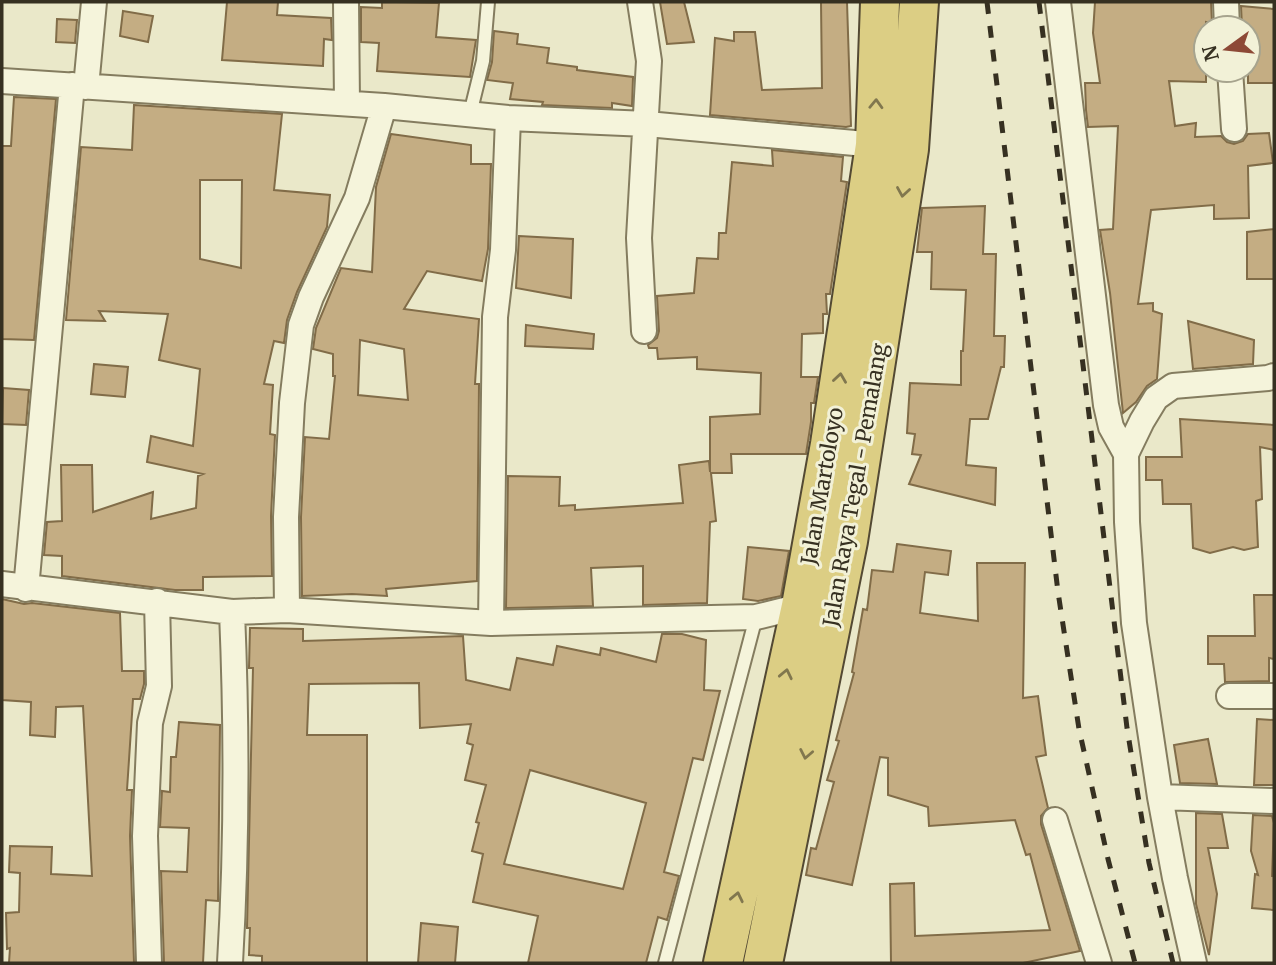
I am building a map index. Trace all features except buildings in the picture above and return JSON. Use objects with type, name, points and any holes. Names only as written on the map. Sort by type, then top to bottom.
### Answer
[{"type":"highway","name":"Jalan Martoloyo","points":[[723,963],[801,606],[830,444],[892,147],[880,2]]},
{"type":"highway","name":"Jalan Raya Tegal - Pemalang","points":[[763,963],[848,541],[892,147],[919,2]]},
{"type":"street","points":[[26,589],[79,86],[94,2]]},
{"type":"street","points":[[346,2],[347,103]]},
{"type":"street","points":[[640,2],[649,61],[639,238],[643,331]]},
{"type":"street","points":[[1058,2],[1106,405],[1111,427],[1126,454]]},
{"type":"street","points":[[2,81],[347,103],[508,118],[647,124],[892,147]]},
{"type":"street","points":[[1231,84],[1234,129]]},
{"type":"street","points":[[287,610],[286,517],[292,403],[301,326],[357,198],[384,106]]},
{"type":"street","points":[[491,623],[495,317],[503,250],[508,118]]},
{"type":"street","points":[[1194,963],[1160,797],[1134,623],[1127,522],[1126,454],[1156,398],[1173,386],[1274,376]]},
{"type":"street","points":[[2,584],[232,612],[287,610],[491,623],[756,617],[801,606]]},
{"type":"street","points":[[149,963],[145,836],[150,723],[159,686],[156,601]]},
{"type":"street","points":[[230,963],[235,870],[236,722],[232,612]]},
{"type":"street","points":[[1229,696],[1274,696]]},
{"type":"street","points":[[1160,797],[1274,801]]},
{"type":"street","points":[[1055,820],[1100,963]]},
{"type":"lane","points":[[470,114],[483,61],[488,2]]},
{"type":"lane","points":[[665,963],[756,617]]},
{"type":"railway","points":[[987,2],[1058,592],[1079,729],[1135,963]]},
{"type":"railway","points":[[1039,2],[1127,728],[1149,863],[1173,963]]}]
